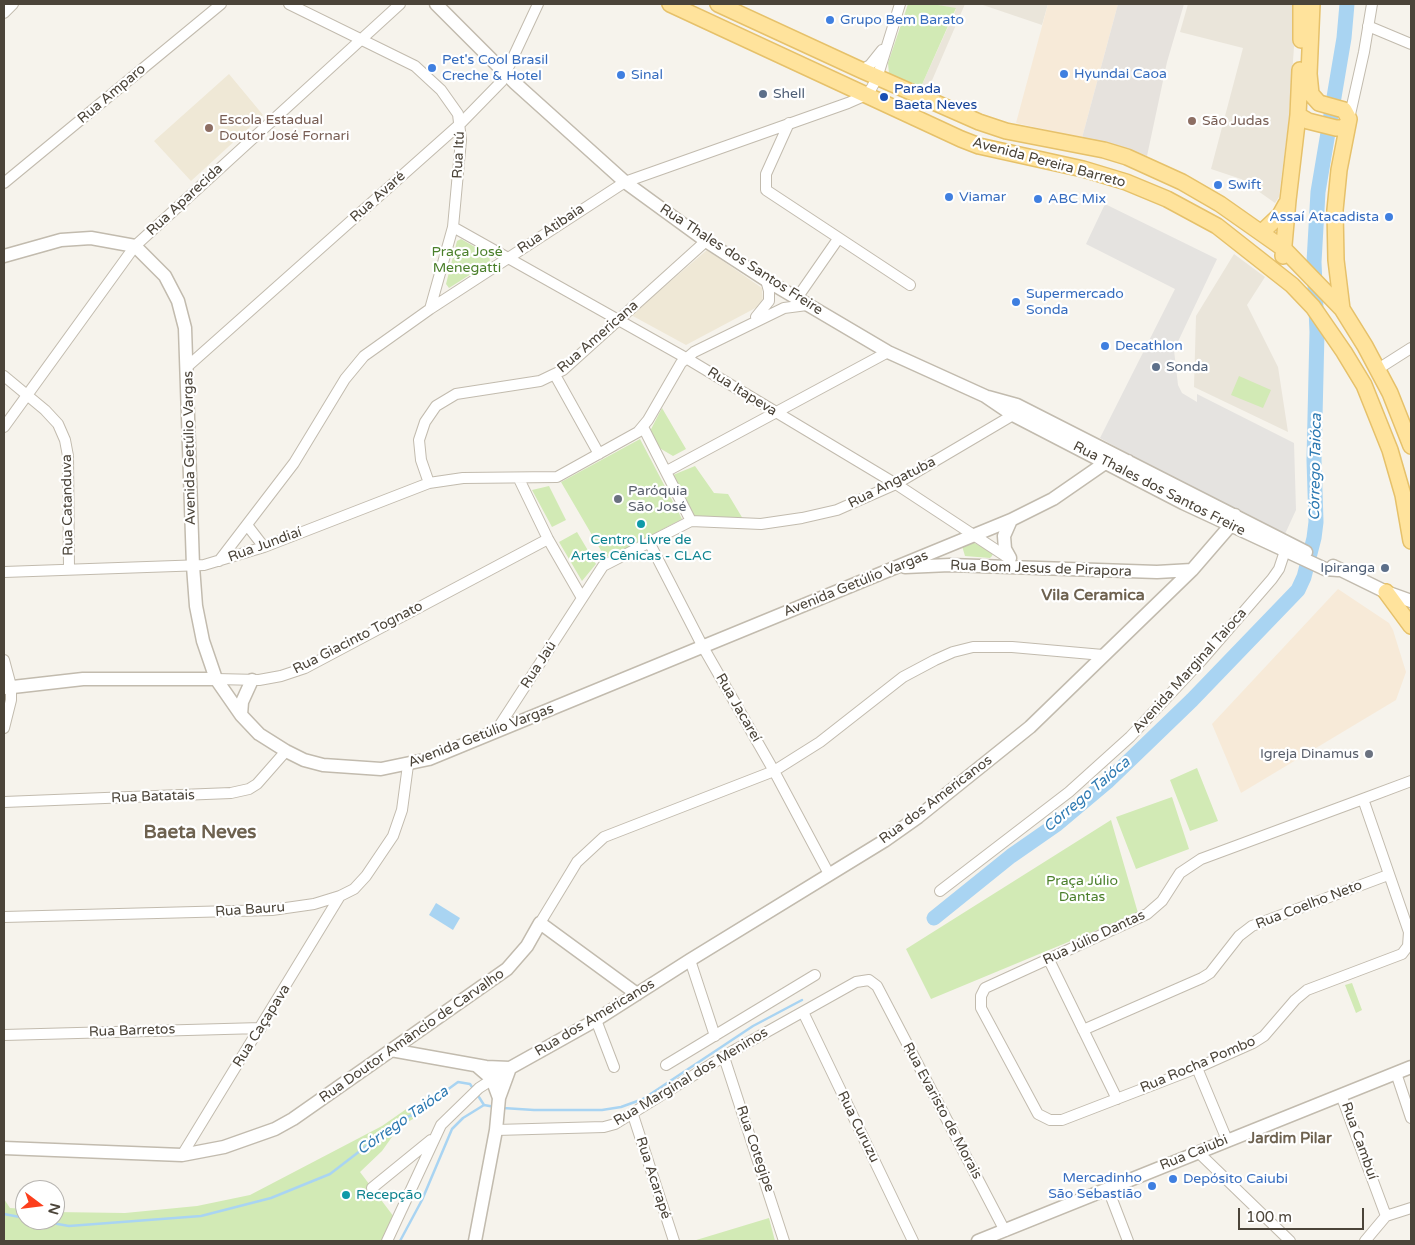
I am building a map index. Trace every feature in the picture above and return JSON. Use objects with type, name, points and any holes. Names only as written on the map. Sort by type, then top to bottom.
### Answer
[{"type":"main road","name":"Avenida Pereira Barreto","points":[[670,4],[864,96],[979,146],[1090,171],[1150,191],[1217,226],[1282,276],[1300,293],[1322,318],[1364,385],[1379,418],[1403,495],[1411,540]]},
{"type":"main road","name":"Avenida Pereira Barreto","points":[[718,4],[877,78],[998,129],[1104,150],[1154,168],[1200,192],[1262,232],[1284,249],[1342,309],[1378,369],[1394,402],[1411,446]]},
{"type":"main road","points":[[1282,276],[1288,200],[1298,115],[1301,4]]},
{"type":"main road","points":[[1312,4],[1309,86],[1312,97],[1342,117]]},
{"type":"main road","points":[[1298,115],[1318,123],[1342,117]]},
{"type":"main road","points":[[1342,117],[1335,210],[1336,260],[1342,309]]},
{"type":"main road","points":[[1262,232],[1280,215],[1288,200]]},
{"type":"main road","points":[[1386,592],[1411,626]]},
{"type":"street","points":[[4,13],[13,4]]},
{"type":"street","name":"Rua Amparo","points":[[4,184],[221,4]]},
{"type":"street","name":"Rua Itú","points":[[289,4],[415,66],[429,77],[452,105],[460,124],[461,140],[453,227],[430,309]]},
{"type":"street","name":"Rua Aparecida","points":[[4,426],[135,246],[400,4]]},
{"type":"street","name":"Rua Thales dos Santos Freire","points":[[436,4],[507,75],[625,182],[706,241],[766,280],[888,352],[1128,462],[1285,551],[1305,555]]},
{"type":"street","name":"Rua Avaré","points":[[188,366],[460,124],[507,75],[538,4]]},
{"type":"street","points":[[864,96],[877,78],[886,43],[900,4]]},
{"type":"street","points":[[1342,117],[1356,87],[1372,4]]},
{"type":"street","points":[[1368,26],[1411,44]]},
{"type":"street","points":[[861,70],[873,62],[886,43]]},
{"type":"street","name":"Rua Atibaia","points":[[219,561],[298,456],[354,367],[378,344],[625,182],[864,96]]},
{"type":"street","points":[[789,123],[766,174],[764,186],[771,194],[910,285]]},
{"type":"street","name":"Rua Itapeva","points":[[453,227],[686,358],[776,414],[896,484],[1025,568]]},
{"type":"street","points":[[4,256],[61,240],[91,238],[135,246]]},
{"type":"street","points":[[691,521],[643,427],[673,375],[686,358],[752,322],[802,302],[838,239]]},
{"type":"street","name":"Rua Americana","points":[[429,483],[421,460],[419,440],[425,422],[436,406],[456,394],[540,381],[556,375],[578,358],[617,320],[706,241]]},
{"type":"street","name":"Avenida Getúlio Vargas","points":[[135,246],[165,276],[178,301],[185,328],[196,606],[203,641],[216,679],[241,715],[259,734],[286,752],[304,760],[324,765],[381,770],[408,766],[1011,520],[1052,499],[1105,463]]},
{"type":"street","points":[[752,322],[768,301],[770,291],[766,280]]},
{"type":"street","points":[[1378,369],[1411,348]]},
{"type":"street","points":[[667,471],[888,352]]},
{"type":"street","points":[[556,375],[599,454]]},
{"type":"street","name":"Rua Catanduva","points":[[4,376],[27,393],[58,424],[65,440],[68,456],[69,569]]},
{"type":"street","name":"Rua Thales dos Santos Freire","points":[[1015,410],[1105,463],[1330,567],[1411,601]]},
{"type":"street","name":"Rua Angatuba","points":[[691,521],[761,524],[802,518],[852,505],[896,484],[1015,410]]},
{"type":"street","name":"Rua Jundiaí","points":[[4,572],[193,566],[219,561],[264,547],[429,483],[463,478],[519,479],[557,477],[643,427]]},
{"type":"street","points":[[1105,463],[1128,462]]},
{"type":"street","points":[[519,479],[548,539],[582,598]]},
{"type":"street","points":[[1010,558],[1005,549],[1004,536],[1011,520]]},
{"type":"street","name":"Rua Jaú","points":[[496,731],[603,566],[691,521]]},
{"type":"street","name":"Rua dos Americanos","points":[[510,1068],[596,1020],[828,874],[884,841],[918,817],[1030,727],[1192,570],[1232,521]]},
{"type":"street","points":[[247,526],[264,547]]},
{"type":"street","name":"Rua Giacinto Tognato","points":[[7,687],[83,679],[252,680],[281,676],[305,668],[548,539]]},
{"type":"street","name":"Rua Jacareí","points":[[650,542],[703,647],[774,771],[828,874]]},
{"type":"street","name":"Avenida Marginal Taioca","points":[[940,891],[1069,792],[1130,737],[1201,662],[1272,579],[1279,569],[1285,551]]},
{"type":"street","name":"Rua Bom Jesus de Pirapora","points":[[896,567],[950,565],[1157,572],[1192,570]]},
{"type":"street","points":[[1157,572],[1163,586],[1162,600]]},
{"type":"street","name":"Rua Doutor Amâncio de Carvalho","points":[[4,1148],[182,1155],[224,1147],[275,1129],[293,1119],[507,969],[527,946],[577,862],[604,837],[774,771],[820,742],[903,677],[953,652],[973,647],[1012,647],[1103,655]]},
{"type":"street","points":[[4,660],[7,687],[11,700],[4,728]]},
{"type":"street","points":[[241,715],[242,702],[252,680]]},
{"type":"street","name":"Rua Batatais","points":[[4,802],[231,794],[249,789],[257,784],[286,752]]},
{"type":"street","name":"Rua Bauru","points":[[4,917],[272,910],[314,904],[340,896],[354,889],[366,876],[393,836],[402,810],[408,766]]},
{"type":"street","name":"Rua Júlio Dantas","points":[[1046,1119],[1035,1111],[981,1008],[980,1001],[986,988],[1154,910],[1176,878],[1192,864],[1411,781]]},
{"type":"street","name":"Rua Rocha Pombo","points":[[1046,1119],[1062,1120],[1117,1100],[1197,1068],[1258,1040],[1270,1031],[1295,1000],[1307,990],[1402,954],[1408,946],[1409,932],[1362,799]]},
{"type":"street","name":"Rua Coelho Neto","points":[[1083,1030],[1202,978],[1210,973],[1239,936],[1252,926],[1388,875]]},
{"type":"street","name":"Rua Caçapava","points":[[182,1155],[340,896]]},
{"type":"street","points":[[540,923],[637,994]]},
{"type":"street","points":[[690,960],[715,1036]]},
{"type":"street","points":[[1049,960],[1117,1100]]},
{"type":"street","points":[[666,1065],[815,975]]},
{"type":"street","name":"Rua Marginal dos Meninos","points":[[496,1130],[604,1127],[633,1115],[724,1057],[856,982],[865,979],[872,981]]},
{"type":"street","name":"Rua Evaristo de Morais","points":[[872,981],[877,986],[1007,1236]]},
{"type":"street","name":"Rua Curuzu","points":[[803,1012],[913,1241]]},
{"type":"street","points":[[596,1020],[614,1067]]},
{"type":"street","name":"Rua Barretos","points":[[4,1035],[261,1028]]},
{"type":"street","points":[[391,1050],[476,1065],[510,1068]]},
{"type":"street","name":"Rua Cotegipe","points":[[724,1057],[784,1241]]},
{"type":"street","points":[[476,1065],[492,1079],[498,1104]]},
{"type":"street","name":"Rua Caiubi","points":[[978,1241],[1007,1236],[1108,1189],[1411,1067]]},
{"type":"street","points":[[387,1241],[433,1138],[446,1118],[476,1091],[510,1068]]},
{"type":"street","points":[[476,1241],[496,1130],[498,1104],[510,1068]]},
{"type":"street","points":[[1197,1068],[1227,1140]]},
{"type":"street","points":[[1396,1073],[1411,1118]]},
{"type":"street","name":"Rua Cambuí","points":[[1341,1094],[1386,1216]]},
{"type":"street","name":"Rua Acarapé","points":[[633,1115],[674,1241]]},
{"type":"street","points":[[372,1188],[433,1138]]},
{"type":"street","points":[[1198,1152],[1290,1241]]},
{"type":"street","points":[[1108,1189],[1128,1241]]},
{"type":"street","points":[[1365,1241],[1386,1216],[1411,1208]]},
{"type":"shaded area","points":[[932,4],[965,4],[927,92],[920,89],[956,9]]},
{"type":"shaded area","points":[[980,4],[1048,4],[1042,25]]},
{"type":"shaded area","name":"Hyundai Caoa","points":[[1048,4],[1118,4],[1082,138],[1016,123]]},
{"type":"shaded area","points":[[1118,4],[1184,4],[1167,62],[1147,156],[1082,138]]},
{"type":"shaded area","points":[[1188,4],[1297,4],[1289,118],[1279,197],[1275,203],[1241,179],[1211,169],[1243,48],[1180,32]]},
{"type":"shaded area","name":"Escola Estadual Doutor José Fornari","points":[[229,74],[263,115],[191,181],[154,141]]},
{"type":"shaded area","name":"Sonda","points":[[1105,204],[1217,259],[1174,350],[1178,385],[1182,393],[1197,402],[1197,394],[1294,443],[1296,510],[1285,534],[1199,493],[1100,438],[1175,289],[1086,244]]},
{"type":"shaded area","points":[[707,250],[762,288],[763,304],[686,345],[631,315]]},
{"type":"shaded area","points":[[1234,254],[1265,277],[1247,305],[1278,367],[1288,432],[1194,387],[1196,316]]},
{"type":"shaded area","points":[[1338,589],[1389,623],[1393,630],[1406,672],[1396,700],[1241,793],[1212,724]]},
{"type":"green space","points":[[908,4],[932,4],[956,8],[920,89],[894,79],[889,74],[888,63]]},
{"type":"green space","name":"Praça José Menegatti","points":[[461,239],[489,255],[490,262],[449,288],[446,284],[457,241]]},
{"type":"green space","points":[[1239,376],[1271,390],[1263,408],[1231,395]]},
{"type":"green space","points":[[662,408],[686,449],[673,456],[656,446],[649,433]]},
{"type":"green space","points":[[640,439],[682,519],[606,559],[561,482]]},
{"type":"green space","points":[[695,466],[714,493],[728,494],[743,519],[693,516],[673,475]]},
{"type":"green space","points":[[549,486],[566,520],[552,527],[532,490]]},
{"type":"green space","points":[[577,532],[596,564],[582,581],[559,542]]},
{"type":"green space","points":[[971,541],[993,553],[992,556],[990,558],[965,556],[962,546]]},
{"type":"green space","points":[[1197,768],[1218,821],[1190,831],[1170,780]]},
{"type":"green space","points":[[1172,797],[1189,849],[1136,869],[1116,817]]},
{"type":"green space","name":"Praça Júlio Dantas","points":[[1111,820],[1138,913],[931,999],[906,949]]},
{"type":"green space","points":[[1352,983],[1362,1010],[1356,1013],[1345,985]]},
{"type":"green space","points":[[412,1105],[420,1115],[399,1127],[382,1151],[360,1172],[394,1217],[383,1241],[4,1241],[4,1199],[10,1208],[15,1208],[15,1230],[65,1230],[65,1212],[125,1213],[197,1206],[250,1195],[382,1126]]},
{"type":"green space","points":[[769,1218],[775,1241],[693,1241]]},
{"type":"water","points":[[436,903],[460,918],[453,930],[429,915]]},
{"type":"waterway","name":"Córrego Taióca","points":[[934,918],[1011,856],[1057,824],[1107,782],[1192,700],[1298,590],[1304,577],[1316,522],[1314,460],[1317,332],[1314,262],[1318,192],[1344,38],[1347,4]]},
{"type":"waterway","name":"Córrego Taióca","points":[[503,1108],[602,1110],[621,1107],[643,1099],[753,1026],[802,1000]]},
{"type":"waterway","name":"Córrego Taióca","points":[[65,1225],[201,1216],[271,1198],[330,1174],[399,1121],[414,1114],[458,1082],[470,1084],[474,1090]]},
{"type":"waterway","name":"Córrego Taióca","points":[[477,1094],[484,1105]]},
{"type":"waterway","name":"Córrego Taióca","points":[[484,1105],[495,1107]]},
{"type":"waterway","points":[[400,1241],[422,1200],[452,1129],[463,1118],[484,1105]]},
{"type":"waterway","name":"Córrego Taióca","points":[[4,1214],[15,1216]]},
{"type":"place","name":"Grupo Bem Barato","points":[[830,20]]},
{"type":"place","name":"Pet's Cool Brasil Creche & Hotel","points":[[432,68]]},
{"type":"place","name":"Hyundai Caoa","points":[[1064,74]]},
{"type":"place","name":"Sinal","points":[[621,75]]},
{"type":"place","name":"Shell","points":[[763,94]]},
{"type":"place","name":"Parada Baeta Neves","points":[[884,97]]},
{"type":"place","name":"São Judas","points":[[1192,121]]},
{"type":"place","name":"Escola Estadual Doutor José Fornari","points":[[209,128]]},
{"type":"place","name":"Swift","points":[[1218,185]]},
{"type":"place","name":"Viamar","points":[[949,197]]},
{"type":"place","name":"ABC Mix","points":[[1038,199]]},
{"type":"place","name":"Assaí Atacadista","points":[[1389,217]]},
{"type":"place","name":"Supermercado Sonda","points":[[1016,302]]},
{"type":"place","name":"Decathlon","points":[[1105,346]]},
{"type":"place","name":"Sonda","points":[[1156,367]]},
{"type":"place","name":"Paróquia São José","points":[[618,499]]},
{"type":"place","name":"Centro Livre de Artes Cênicas - CLAC","points":[[641,524]]},
{"type":"place","name":"Ipiranga","points":[[1385,568]]},
{"type":"place","name":"Igreja Dinamus","points":[[1369,754]]},
{"type":"place","name":"Depósito Caiubi","points":[[1173,1179]]},
{"type":"place","name":"Mercadinho São Sebastião","points":[[1152,1186]]},
{"type":"place","name":"Recepção","points":[[346,1195]]},
{"type":"district","name":"Vila Ceramica","points":[[1093,596]]},
{"type":"district","name":"Baeta Neves","points":[[200,833]]},
{"type":"district","name":"Jardim Pilar","points":[[1290,1139]]}]
